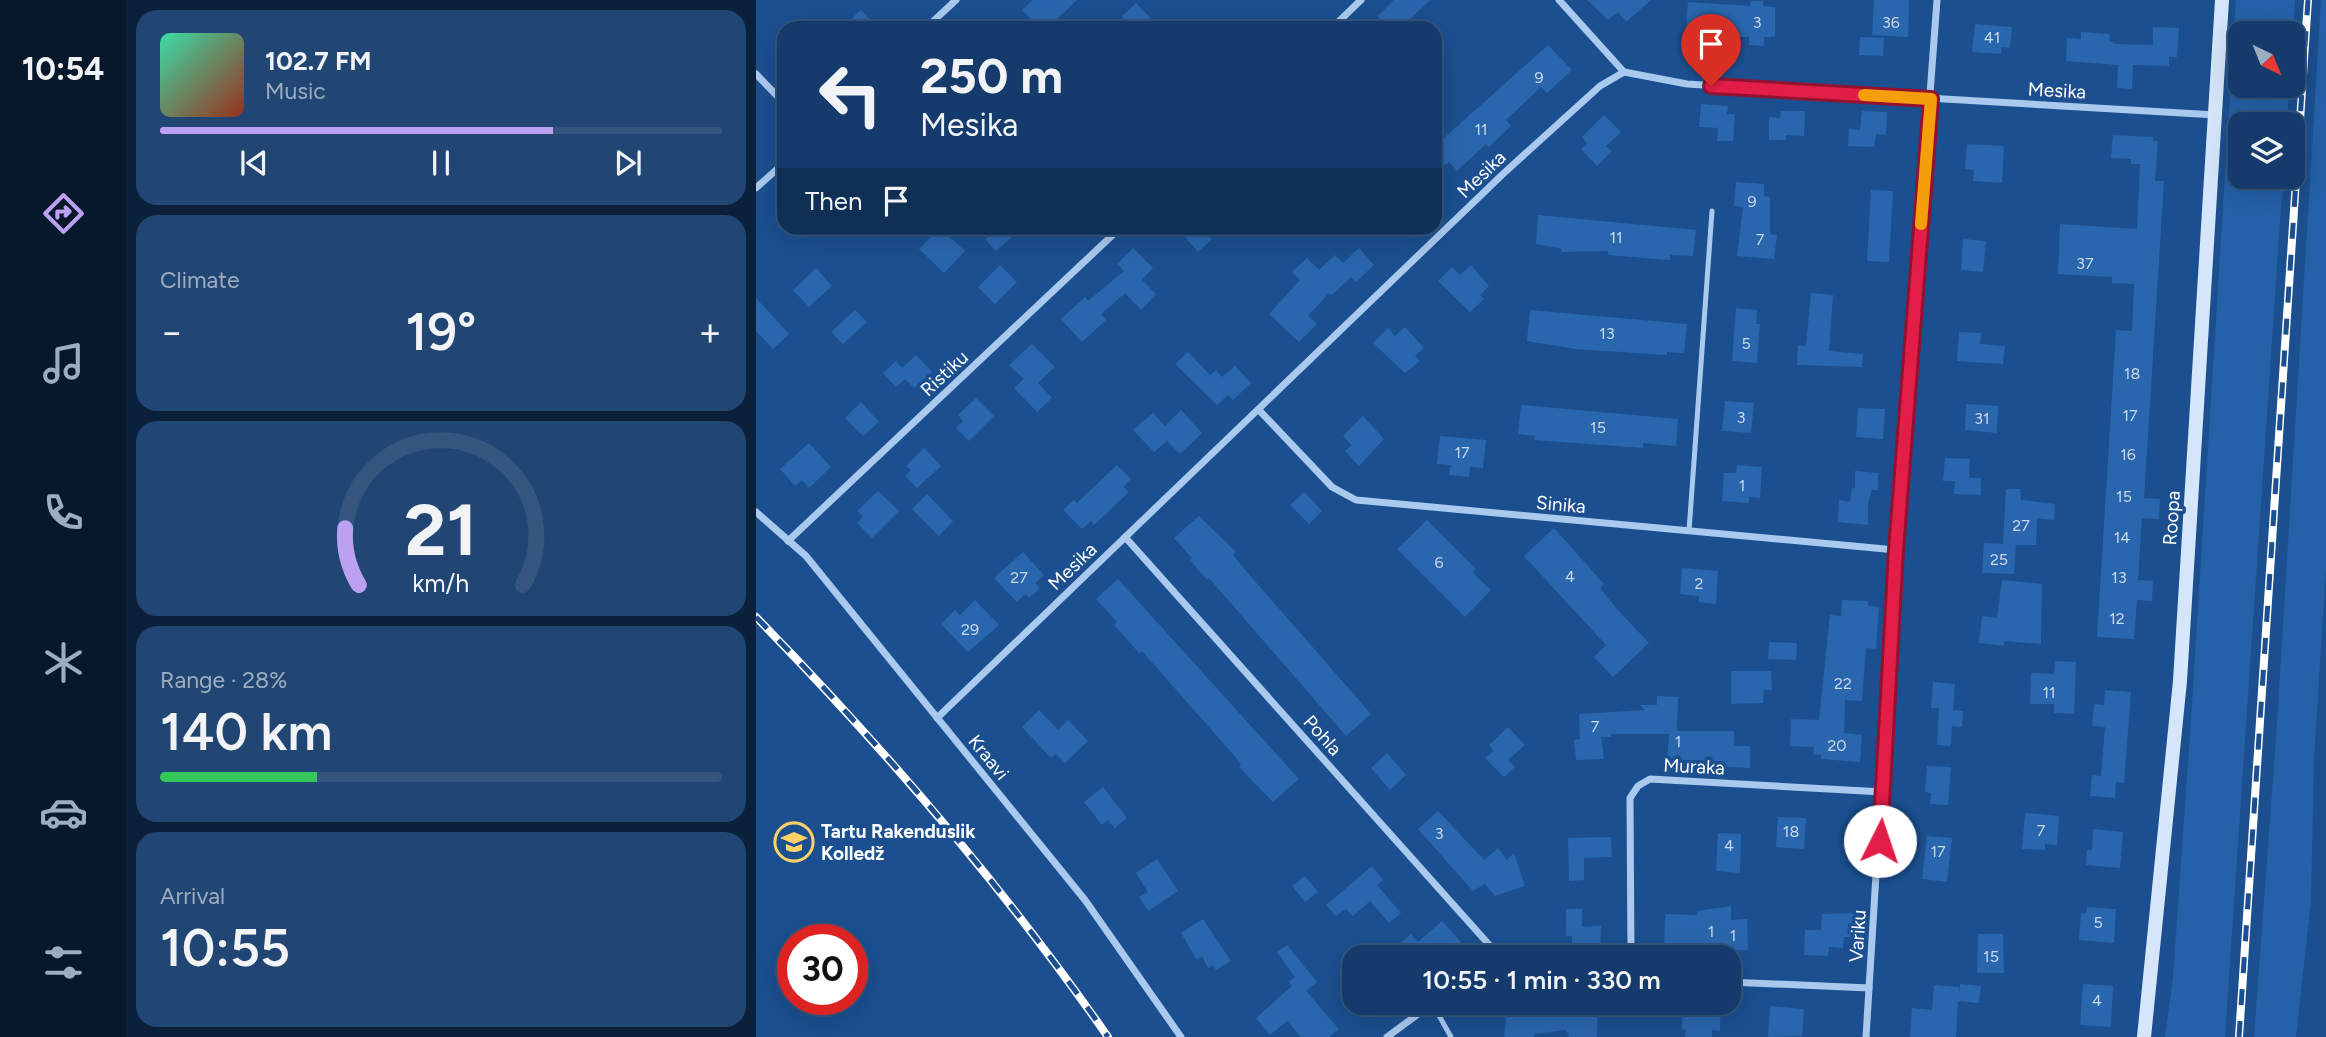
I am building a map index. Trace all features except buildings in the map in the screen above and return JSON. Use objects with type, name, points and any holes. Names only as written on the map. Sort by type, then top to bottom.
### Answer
[{"type":"street","points":[[934,21],[956,0]]},
{"type":"street","points":[[1339,21],[1361,0]]},
{"type":"street","points":[[1559,0],[1624,72]]},
{"type":"street","name":"Variku","points":[[1866,1037],[1896,550],[1937,0]]},
{"type":"street","name":"Roopa","points":[[2144,1037],[2180,681],[2222,0]]},
{"type":"street","name":"Mesika","points":[[1442,233],[1600,86],[1624,72],[1687,84],[2216,115]]},
{"type":"street","points":[[756,74],[777,96]]},
{"type":"street","points":[[756,188],[777,169]]},
{"type":"street","name":"Ristiku","points":[[788,541],[1114,235]]},
{"type":"street","name":"Mesika","points":[[937,718],[1440,235]]},
{"type":"street","name":"Sinika","points":[[1259,410],[1332,488],[1356,500],[1896,550]]},
{"type":"street","name":"Kraavi","points":[[756,512],[806,556],[1085,900],[1181,1037]]},
{"type":"street","name":"Pohla","points":[[1125,537],[1489,945]]},
{"type":"street","name":"Muraka","points":[[1631,945],[1630,798],[1638,786],[1650,779],[1883,792]]},
{"type":"street","points":[[1741,983],[1869,988]]},
{"type":"street","points":[[1387,1037],[1416,1015]]},
{"type":"lane","points":[[1689,531],[1712,211]]},
{"type":"lane","points":[[1439,1015],[1451,1037]]},
{"type":"shaded area","points":[[2236,0],[2295,0],[2294,21],[2235,21]]},
{"type":"shaded area","points":[[2321,0],[2326,0],[2326,568],[2314,759],[2311,900],[2296,1037],[2254,1037],[2277,724]]},
{"type":"shaded area","points":[[2230,98],[2288,98],[2288,112],[2229,112]]},
{"type":"shaded area","points":[[2228,128],[2228,189],[2282,189],[2225,1037],[2165,1037],[2173,977]]},
{"type":"railway","points":[[2239,1037],[2308,0]]},
{"type":"railway","points":[[756,617],[804,666],[941,819],[1027,926],[1108,1037]]},
{"type":"slow traffic","points":[[1864,95],[1931,99],[1921,224]]},
{"type":"place","name":"Tartu Rakenduslik Kolledž","points":[[794,842]]},
{"type":"route","points":[[1711,86],[1931,99],[1896,550],[1880,841]]}]
